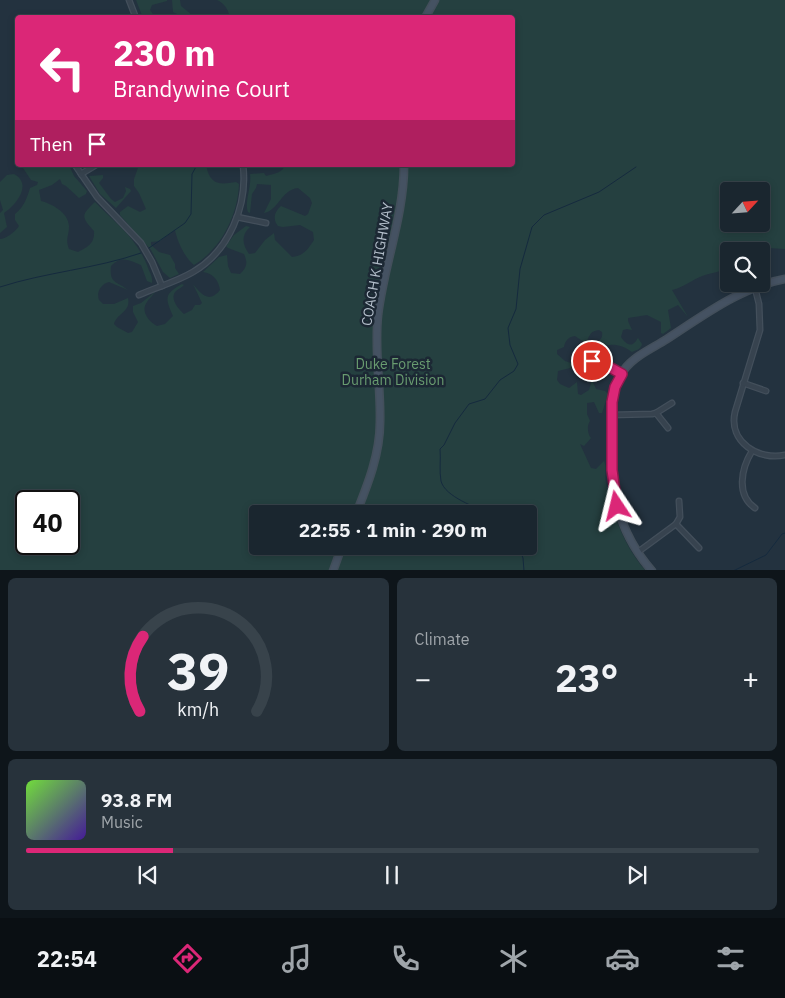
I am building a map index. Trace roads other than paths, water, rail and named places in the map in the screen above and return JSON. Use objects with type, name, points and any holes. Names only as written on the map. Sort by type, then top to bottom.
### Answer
[{"type":"street","points":[[129,0],[135,15]]},
{"type":"street","points":[[427,15],[435,0]]},
{"type":"street","points":[[76,167],[97,197],[141,243],[152,262],[162,286]]},
{"type":"street","points":[[81,174],[93,167]]},
{"type":"street","points":[[139,295],[183,277],[202,265],[221,245],[237,217],[243,192],[243,167]]},
{"type":"street","name":"COACH K HIGHWAY","points":[[359,505],[373,467],[379,443],[380,411],[377,325],[400,211],[404,167]]},
{"type":"street","points":[[237,217],[266,223]]},
{"type":"street","points":[[770,284],[785,279]]},
{"type":"street","points":[[652,570],[638,552],[621,519],[613,489],[611,415],[613,393],[622,374],[636,358],[722,304],[747,292]]},
{"type":"street","points":[[756,292],[759,304],[760,330],[734,419],[739,437],[752,450],[760,455],[771,457],[785,455]]},
{"type":"street","points":[[584,366],[589,362],[595,361],[622,374]]},
{"type":"street","points":[[744,383],[766,391]]},
{"type":"street","points":[[611,415],[656,413],[672,403]]},
{"type":"street","points":[[656,413],[668,428]]},
{"type":"street","points":[[752,450],[744,466],[742,481],[746,500],[755,508]]},
{"type":"street","points":[[638,552],[676,524],[680,516],[679,501]]},
{"type":"street","points":[[676,524],[700,548]]},
{"type":"street","points":[[333,570],[339,555]]},
{"type":"waterway","points":[[149,248],[185,223],[191,214],[192,174],[196,167]]},
{"type":"waterway","points":[[471,505],[455,497],[444,487],[440,477],[440,449],[469,404],[485,399],[500,380],[514,371],[518,364],[510,345],[508,328],[516,309],[520,269],[532,227],[544,215],[599,192],[636,167]]},
{"type":"waterway","points":[[0,287],[106,263],[141,253]]},
{"type":"waterway","points":[[735,570],[766,555],[782,534],[785,533]]},
{"type":"waterway","points":[[522,555],[524,570]]},
{"type":"park label","name":"Duke Forest Durham Division","points":[[393,372]]}]
